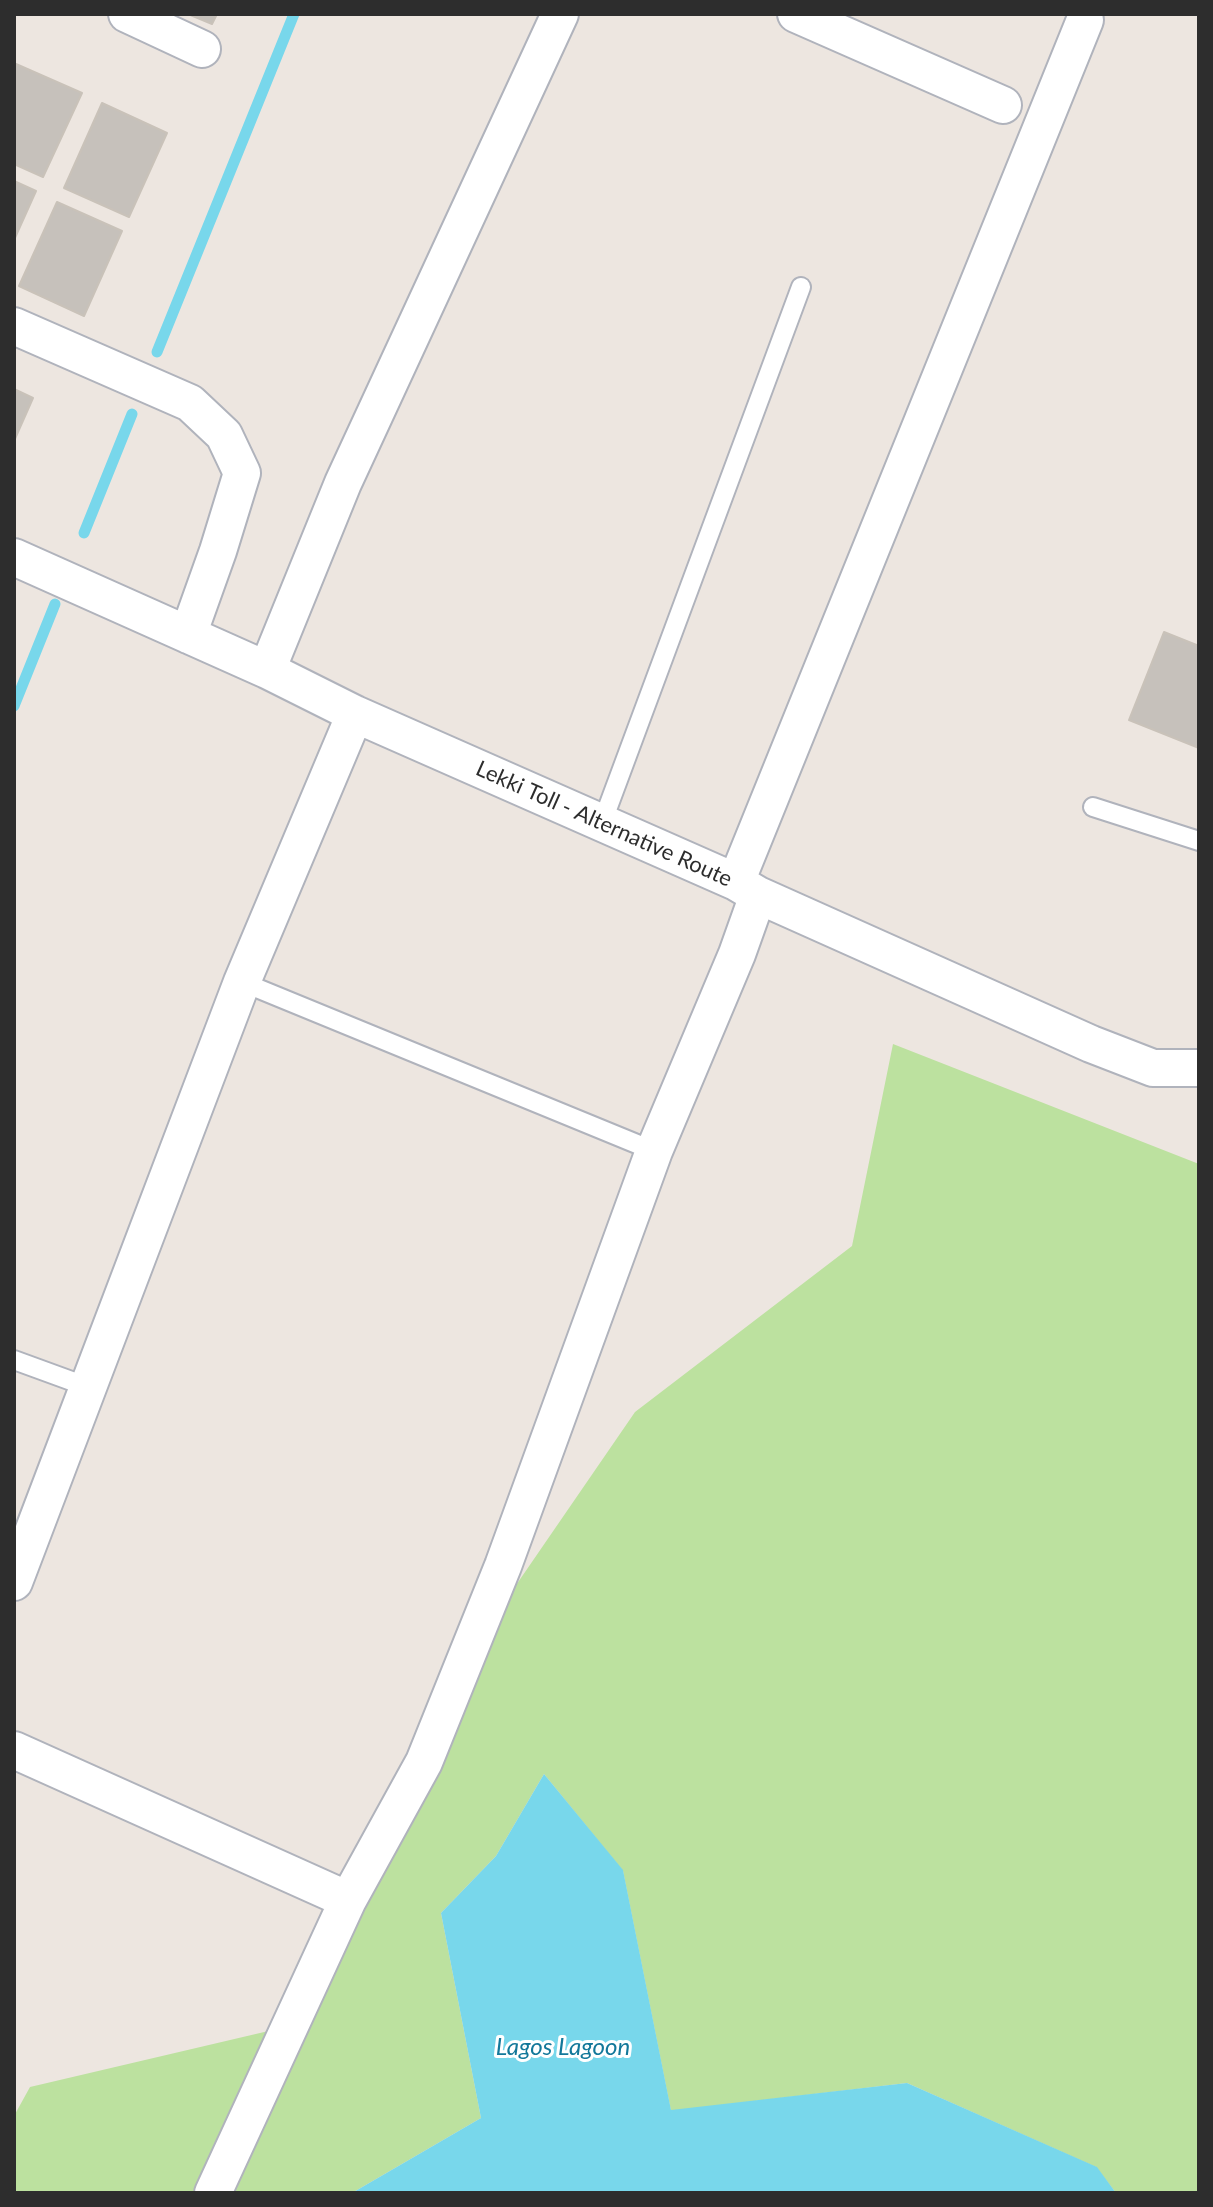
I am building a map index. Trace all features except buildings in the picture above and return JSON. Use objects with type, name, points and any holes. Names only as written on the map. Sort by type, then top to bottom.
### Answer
[{"type":"street","points":[[127,14],[202,49]]},
{"type":"street","points":[[267,670],[343,483],[560,14]]},
{"type":"street","points":[[796,14],[1003,105]]},
{"type":"street","points":[[213,2193],[348,1900],[424,1762],[503,1566],[654,1151],[737,954],[747,888],[1085,20]]},
{"type":"street","points":[[14,326],[190,403],[224,435],[242,473],[188,635]]},
{"type":"street","name":"Lekki Toll - Alternative Route","points":[[14,557],[267,670],[355,714],[1091,1044],[1153,1068],[1199,1068]]},
{"type":"street","points":[[14,1582],[242,982],[355,714]]},
{"type":"street","points":[[14,1750],[348,1900]]},
{"type":"lane","points":[[602,823],[801,287]]},
{"type":"lane","points":[[1093,807],[1199,841]]},
{"type":"lane","points":[[242,982],[654,1151]]},
{"type":"lane","points":[[14,1360],[88,1387]]},
{"type":"green space","points":[[893,1044],[1199,1164],[1199,2193],[1116,2193],[1096,2167],[907,2083],[671,2111],[623,1871],[544,1774],[496,1856],[441,1913],[481,2118],[352,2193],[14,2193],[14,2116],[30,2087],[277,2029],[435,1703],[635,1412],[852,1246]]},
{"type":"water","name":"Lagos Lagoon","points":[[544,1774],[623,1870],[671,2110],[907,2083],[1097,2167],[1116,2193],[352,2193],[481,2118],[441,1913],[496,1856]]},
{"type":"waterway","points":[[157,352],[294,14]]},
{"type":"waterway","points":[[84,533],[132,414]]},
{"type":"waterway","points":[[14,706],[55,604]]}]
